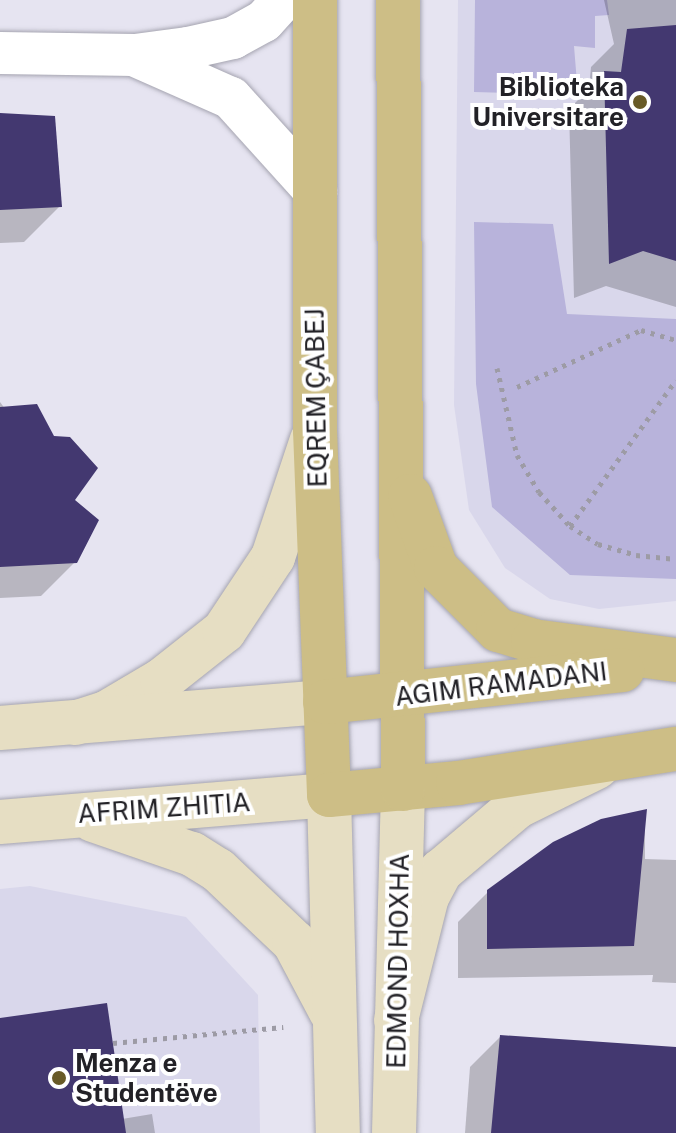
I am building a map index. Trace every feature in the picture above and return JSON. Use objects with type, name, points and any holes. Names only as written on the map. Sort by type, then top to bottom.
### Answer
[{"type":"main road","name":"EQREM ÇABEJ","points":[[315,0],[315,430],[329,795]]},
{"type":"main road","points":[[398,0],[398,431],[403,789]]},
{"type":"main road","points":[[75,723],[108,712],[162,680],[224,631],[273,557],[315,430]]},
{"type":"main road","points":[[398,431],[411,499],[436,568],[471,608],[498,630],[533,641],[676,662]]},
{"type":"main road","name":"AGIM RAMADANI","points":[[325,702],[400,697],[676,662]]},
{"type":"main road","points":[[0,728],[325,702]]},
{"type":"main road","points":[[338,1133],[329,795],[403,789],[676,749]]},
{"type":"main road","points":[[396,1020],[427,897],[441,871],[518,806],[624,756]]},
{"type":"main road","name":"EDMOND HOXHA","points":[[394,1133],[403,789]]},
{"type":"main road","name":"AFRIM ZHITIA","points":[[0,822],[76,813],[329,795]]},
{"type":"main road","points":[[76,813],[192,854],[218,870],[294,942],[337,1026]]},
{"type":"street","points":[[0,53],[135,55],[233,38],[264,21],[283,0]]},
{"type":"street","points":[[135,55],[231,98],[316,192]]},
{"type":"path","points":[[517,387],[641,330],[676,340]]},
{"type":"path","points":[[497,368],[517,455],[539,492],[570,526],[598,544],[676,559]]},
{"type":"path","points":[[570,526],[676,380]]},
{"type":"path","points":[[113,1043],[337,1026]]},
{"type":"shaded area","points":[[458,0],[676,0],[676,601],[599,609],[550,599],[505,568],[469,510],[454,405]]},
{"type":"shaded area","points":[[475,0],[607,0],[609,15],[595,16],[595,48],[574,46],[578,95],[474,92]]},
{"type":"shaded area","points":[[474,222],[553,224],[567,314],[676,319],[676,579],[570,575],[492,507],[476,384]]},
{"type":"shaded area","points":[[30,886],[186,917],[258,995],[260,1133],[0,1133],[0,889]]},
{"type":"building","name":"Biblioteka Universitare","points":[[676,25],[676,261],[643,251],[609,264],[604,71],[621,72],[627,29]]},
{"type":"building","points":[[0,113],[55,116],[62,207],[0,210]]},
{"type":"building","points":[[37,404],[54,436],[70,437],[98,468],[75,500],[99,520],[77,563],[0,567],[0,407]]},
{"type":"building","points":[[647,809],[634,946],[487,949],[487,890],[553,842],[601,819]]},
{"type":"building","name":"Menza e Studentëve","points":[[107,1003],[126,1133],[0,1133],[0,1018]]},
{"type":"building","points":[[500,1035],[676,1047],[676,1133],[491,1133]]},
{"type":"place","name":"Biblioteka Universitare","points":[[640,102]]},
{"type":"place","name":"Menza e Studentëve","points":[[59,1078]]}]
